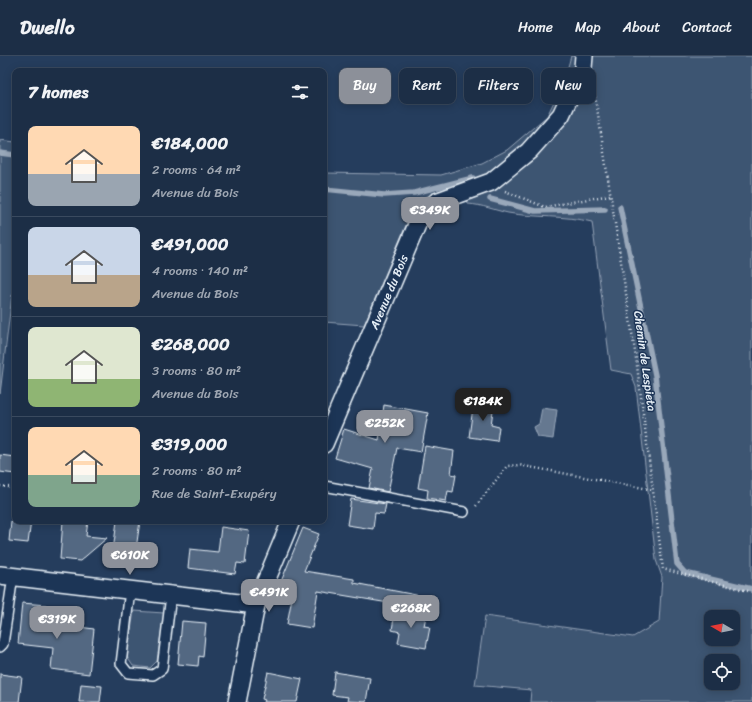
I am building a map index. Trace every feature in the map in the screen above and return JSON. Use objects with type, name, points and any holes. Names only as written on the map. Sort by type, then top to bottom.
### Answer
[{"type":"street","name":"Avenue du Bois","points":[[327,430],[330,416],[419,220],[436,202],[491,182],[529,151],[561,115],[584,62]]},
{"type":"street","points":[[237,702],[256,605],[290,524]]},
{"type":"street","points":[[6,576],[256,605]]},
{"type":"lane","points":[[327,487],[464,512]]},
{"type":"lane","points":[[0,648],[3,644],[6,576]]},
{"type":"lane","points":[[130,590],[121,664],[128,672],[154,674],[162,669],[171,595]]},
{"type":"path","name":"Chemin de Lespieta","points":[[584,62],[595,95],[654,490],[663,569],[752,592]]},
{"type":"path","points":[[491,182],[509,194],[545,207],[610,195]]},
{"type":"path","points":[[464,512],[472,511],[507,466],[519,465],[654,490]]},
{"type":"path","points":[[0,486],[12,488]]},
{"type":"shaded area","points":[[571,56],[752,56],[752,702],[530,702],[531,690],[475,685],[485,616],[633,637],[659,622],[662,577],[656,560],[636,387],[631,374],[611,370],[592,222],[571,218],[518,215],[479,205],[468,204],[456,188],[417,199],[364,325],[327,322],[327,173],[441,175],[482,163],[507,150],[547,116],[553,104],[596,104],[596,68],[568,68]]},
{"type":"shaded area","points":[[0,140],[12,142],[12,295],[0,394]]},
{"type":"shaded area","points":[[542,408],[557,410],[553,439],[538,437],[534,427],[539,424]]},
{"type":"shaded area","points":[[134,611],[164,613],[157,661],[150,668],[133,666],[127,657]]},
{"type":"building","points":[[474,400],[494,403],[491,425],[499,427],[497,441],[469,437]]},
{"type":"building","points":[[384,405],[428,413],[421,452],[397,448],[388,492],[369,488],[373,469],[335,458],[344,429],[379,440]]},
{"type":"building","points":[[425,446],[454,451],[451,474],[456,475],[453,492],[448,491],[446,501],[427,498],[428,490],[418,488]]},
{"type":"building","points":[[0,455],[12,457],[12,474],[0,472]]},
{"type":"building","points":[[351,499],[386,504],[384,514],[375,513],[373,529],[347,525]]},
{"type":"building","points":[[11,521],[12,524],[31,524],[28,543],[9,541]]},
{"type":"building","points":[[63,524],[88,524],[86,536],[107,538],[80,561],[60,559]]},
{"type":"building","points":[[117,524],[140,524],[136,549],[132,549],[130,560],[112,558]]},
{"type":"building","points":[[221,527],[249,531],[245,564],[237,563],[235,574],[188,568],[190,549],[218,552]]},
{"type":"building","points":[[303,528],[319,534],[304,571],[354,579],[354,583],[421,596],[418,608],[318,591],[312,628],[287,624],[294,587],[280,584]]},
{"type":"building","points":[[22,603],[46,605],[43,626],[72,628],[72,626],[94,629],[89,674],[51,669],[53,648],[18,644]]},
{"type":"building","points":[[395,612],[426,616],[424,626],[430,627],[426,648],[398,643],[400,632],[392,630]]},
{"type":"building","points":[[182,621],[206,623],[203,657],[199,656],[198,666],[178,664]]},
{"type":"building","points":[[268,672],[302,679],[297,702],[264,702],[265,700],[262,699]]},
{"type":"building","points":[[335,672],[370,678],[366,702],[347,701],[348,697],[332,695]]},
{"type":"building","points":[[0,674],[22,677],[19,702],[0,702]]},
{"type":"building","points":[[81,684],[102,686],[100,702],[79,702]]},
{"type":"waterway","points":[[0,153],[12,155]]},
{"type":"waterway","points":[[327,189],[384,195],[414,193],[473,178]]},
{"type":"waterway","points":[[490,199],[535,211],[605,209]]},
{"type":"waterway","points":[[620,207],[655,375],[677,564],[685,573],[752,589]]}]
